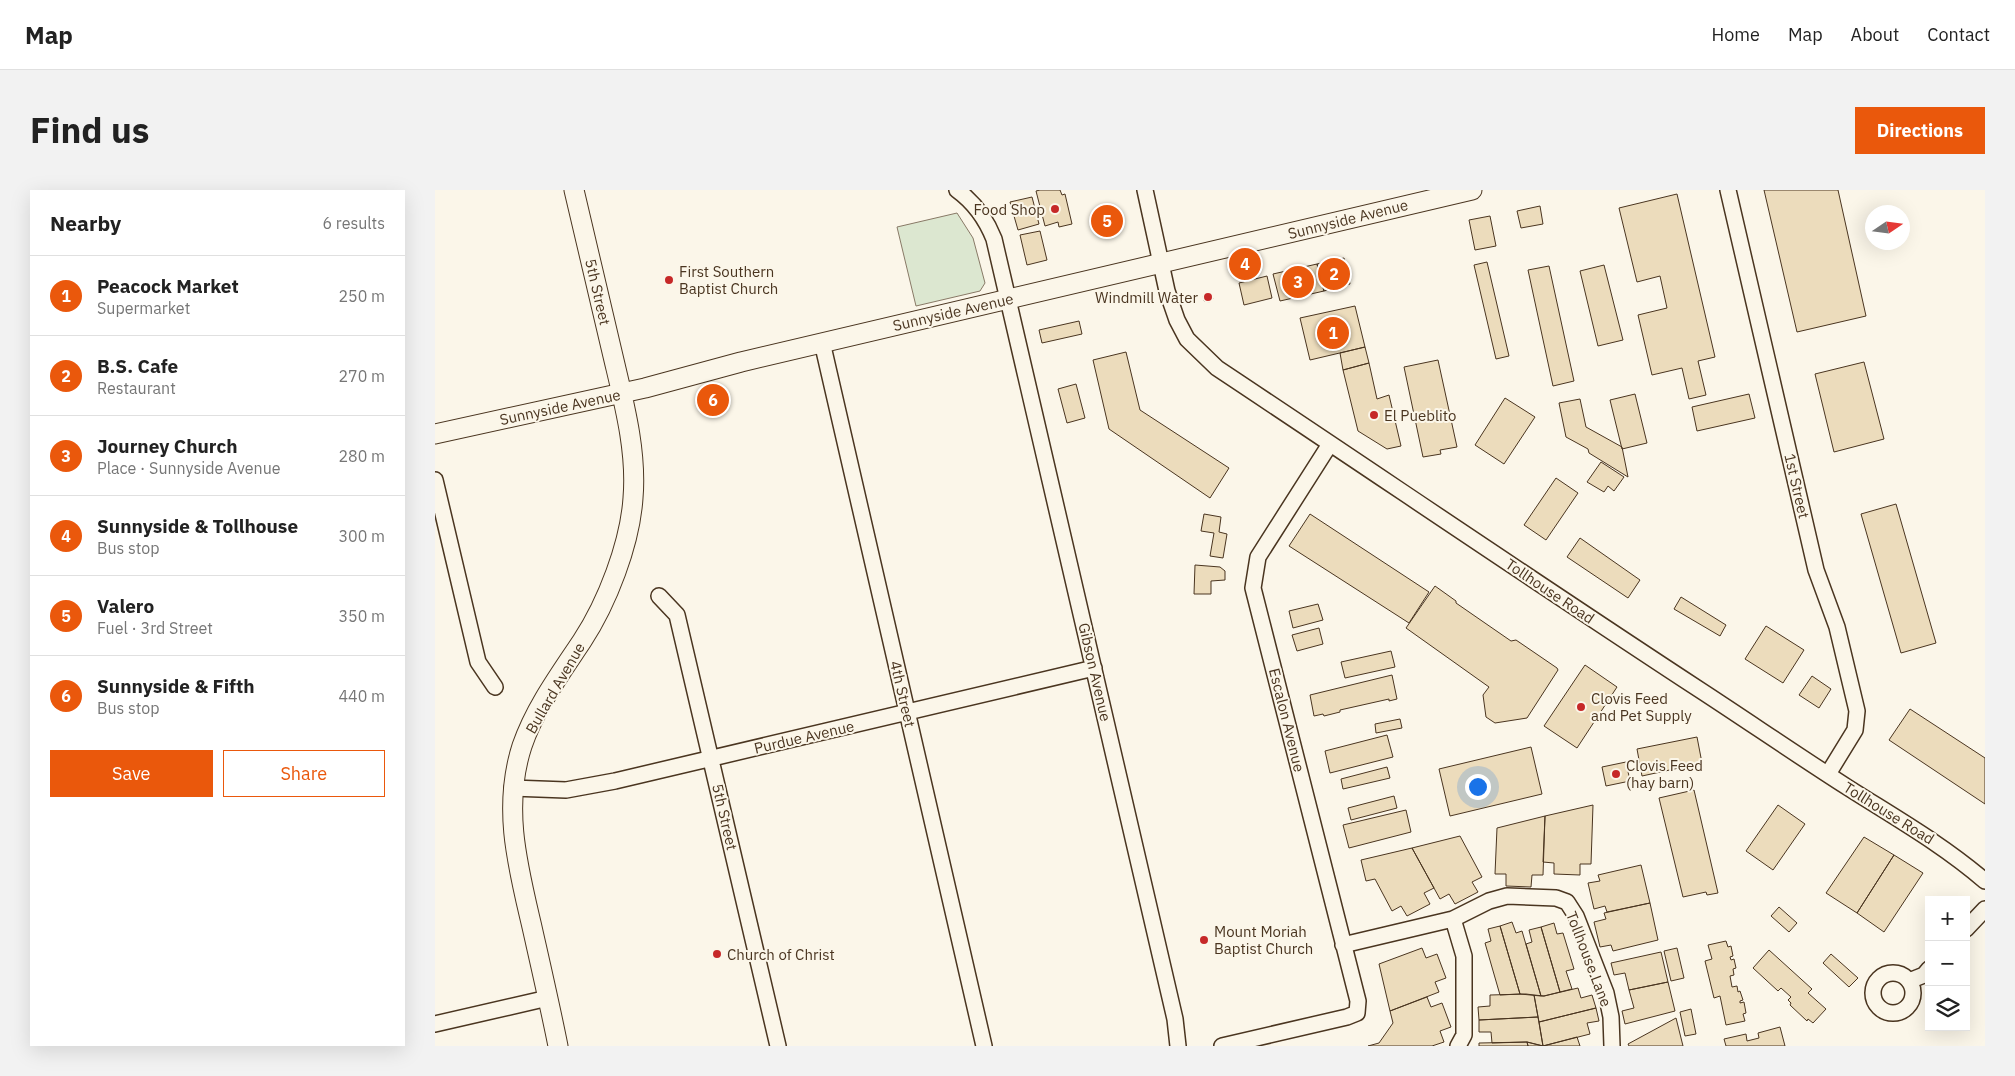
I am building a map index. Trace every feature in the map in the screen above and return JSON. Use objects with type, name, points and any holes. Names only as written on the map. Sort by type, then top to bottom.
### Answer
[{"type":"main road","name":"5th Street","points":[[574,190],[621,394]]},
{"type":"main road","name":"Sunnyside Avenue","points":[[435,434],[621,394],[822,342],[1161,264],[1437,194],[1472,190]]},
{"type":"main road","name":"Bullard Avenue","points":[[558,1046],[516,860],[511,820],[512,788],[523,745],[534,719],[594,619],[614,578],[628,536],[633,499],[633,464],[630,434],[621,394]]},
{"type":"street","points":[[957,190],[978,209],[991,230],[1008,299]]},
{"type":"street","name":"Tollhouse Road","points":[[1145,190],[1169,297],[1177,320],[1187,339],[1217,368],[1600,625],[1946,849],[1985,881]]},
{"type":"street","name":"1st Street","points":[[1728,190],[1816,570],[1837,627],[1857,711],[1855,730],[1828,774]]},
{"type":"street","name":"Gibson Avenue","points":[[1008,299],[1175,1019],[1178,1046]]},
{"type":"street","name":"4th Street","points":[[822,342],[984,1046]]},
{"type":"street","name":"Escalon Avenue","points":[[1222,1046],[1347,1017],[1357,1013],[1358,1001],[1253,588],[1258,557],[1330,444]]},
{"type":"street","points":[[435,480],[478,662],[495,687]]},
{"type":"street","name":"5th Street","points":[[659,596],[677,615],[778,1046]]},
{"type":"street","name":"Purdue Avenue","points":[[512,788],[566,790],[615,781],[1094,668]]},
{"type":"street","name":"Tollhouse Lane","points":[[1453,919],[1489,901],[1507,896],[1556,898],[1567,902],[1576,916],[1606,993],[1611,1017],[1612,1046]]},
{"type":"street","points":[[1970,925],[1985,909]]},
{"type":"street","points":[[1343,945],[1453,919],[1464,956],[1464,1035],[1458,1046]]},
{"type":"street","points":[[1909,981],[1925,974]]},
{"type":"street","points":[[435,1024],[548,998]]},
{"type":"green space","points":[[957,213],[973,238],[985,283],[980,291],[916,306],[897,227]]},
{"type":"building","name":"Food Shop","points":[[1060,190],[1062,195],[1065,194],[1072,224],[1059,227],[1058,222],[1045,226],[1036,191]]},
{"type":"building","points":[[1764,190],[1838,190],[1866,316],[1797,332]]},
{"type":"building","points":[[1677,194],[1715,357],[1698,361],[1706,395],[1689,399],[1682,368],[1652,375],[1638,315],[1667,308],[1660,276],[1637,282],[1619,208]]},
{"type":"building","points":[[1032,197],[1039,224],[1018,230],[1010,202]]},
{"type":"building","points":[[1540,206],[1543,224],[1521,228],[1517,211]]},
{"type":"building","points":[[1490,216],[1496,246],[1475,250],[1469,220]]},
{"type":"building","points":[[1040,231],[1047,260],[1027,265],[1020,235]]},
{"type":"building","points":[[1344,258],[1350,284],[1324,291],[1317,264]]},
{"type":"building","points":[[1487,262],[1509,356],[1496,359],[1474,265]]},
{"type":"building","points":[[1317,264],[1324,291],[1280,301],[1273,274]]},
{"type":"building","points":[[1604,265],[1623,340],[1598,346],[1580,271]]},
{"type":"building","points":[[1549,266],[1574,381],[1553,386],[1528,270]]},
{"type":"building","points":[[1267,276],[1272,298],[1244,305],[1239,283]]},
{"type":"building","name":"Windmill Water","points":[[1207,293],[1212,295],[1213,299],[1209,302],[1204,301],[1203,296]]},
{"type":"building","points":[[1355,306],[1365,347],[1310,360],[1300,318]]},
{"type":"building","points":[[1079,321],[1082,334],[1042,343],[1039,330]]},
{"type":"building","points":[[1365,347],[1369,363],[1343,370],[1340,353]]},
{"type":"building","points":[[1126,352],[1140,410],[1229,468],[1210,498],[1109,429],[1093,360]]},
{"type":"building","points":[[1438,360],[1457,447],[1440,450],[1441,454],[1423,457],[1404,367]]},
{"type":"building","points":[[1864,362],[1884,439],[1834,452],[1815,374]]},
{"type":"building","name":"El Pueblito","points":[[1369,363],[1377,399],[1389,395],[1401,446],[1387,449],[1358,431],[1343,370]]},
{"type":"building","points":[[1076,384],[1085,418],[1067,423],[1058,389]]},
{"type":"building","points":[[1635,394],[1647,443],[1622,449],[1610,400]]},
{"type":"building","points":[[1749,394],[1755,418],[1697,431],[1692,407]]},
{"type":"building","points":[[1505,398],[1535,417],[1504,464],[1475,445]]},
{"type":"building","points":[[1580,399],[1586,427],[1622,447],[1628,477],[1589,453],[1588,449],[1566,437],[1559,403]]},
{"type":"building","points":[[1601,462],[1624,477],[1614,491],[1608,486],[1604,492],[1587,482]]},
{"type":"building","points":[[1556,478],[1578,493],[1546,540],[1524,525]]},
{"type":"building","points":[[1896,504],[1936,643],[1901,653],[1861,514]]},
{"type":"building","points":[[1204,514],[1221,517],[1219,532],[1227,534],[1223,558],[1210,556],[1214,533],[1201,531]]},
{"type":"building","points":[[1310,514],[1429,592],[1409,623],[1289,546]]},
{"type":"building","points":[[1580,538],[1640,580],[1628,598],[1567,557]]},
{"type":"building","points":[[1195,565],[1220,567],[1225,571],[1225,580],[1211,581],[1211,594],[1194,594]]},
{"type":"building","points":[[1435,586],[1511,641],[1516,640],[1557,668],[1558,670],[1527,718],[1495,723],[1486,717],[1483,695],[1489,687],[1406,628]]},
{"type":"building","points":[[1681,597],[1726,625],[1720,636],[1674,609]]},
{"type":"building","points":[[1318,604],[1323,620],[1293,628],[1289,611]]},
{"type":"building","points":[[1766,626],[1804,650],[1783,683],[1745,659]]},
{"type":"building","points":[[1319,628],[1323,644],[1297,651],[1292,635]]},
{"type":"building","points":[[1391,651],[1395,667],[1345,678],[1341,662]]},
{"type":"building","name":"Clovis Feed and Pet Supply","points":[[1585,665],[1617,687],[1577,748],[1544,726]]},
{"type":"building","points":[[1392,675],[1397,699],[1389,701],[1389,699],[1340,710],[1340,712],[1324,716],[1323,714],[1314,716],[1310,695]]},
{"type":"building","points":[[1812,676],[1831,689],[1819,708],[1799,695]]},
{"type":"building","points":[[1910,709],[1985,758],[1985,804],[1889,740]]},
{"type":"building","points":[[1400,719],[1402,728],[1376,733],[1375,724]]},
{"type":"building","points":[[1387,735],[1393,757],[1330,773],[1325,751]]},
{"type":"building","points":[[1697,737],[1702,763],[1642,776],[1637,749]]},
{"type":"building","points":[[1531,747],[1542,794],[1450,816],[1439,769]]},
{"type":"building","name":"Clovis Feed (hay barn)","points":[[1626,762],[1630,781],[1606,786],[1602,767]]},
{"type":"building","points":[[1387,767],[1390,778],[1343,789],[1341,779]]},
{"type":"building","points":[[1694,790],[1718,893],[1707,895],[1706,892],[1683,897],[1659,798]]},
{"type":"building","points":[[1394,796],[1397,808],[1351,820],[1348,808]]},
{"type":"building","points":[[1593,805],[1591,864],[1580,864],[1580,875],[1554,874],[1554,863],[1543,862],[1545,816]]},
{"type":"building","points":[[1778,805],[1805,824],[1773,870],[1746,851]]},
{"type":"building","points":[[1406,810],[1411,832],[1349,848],[1343,825]]},
{"type":"building","points":[[1545,816],[1543,875],[1532,875],[1531,887],[1506,886],[1506,874],[1495,874],[1497,828]]},
{"type":"building","points":[[1460,836],[1482,877],[1472,882],[1478,892],[1455,904],[1449,894],[1440,899],[1412,848]]},
{"type":"building","points":[[1864,837],[1894,855],[1857,913],[1826,893]]},
{"type":"building","points":[[1412,848],[1434,888],[1424,893],[1430,904],[1407,916],[1401,906],[1392,911],[1375,879],[1366,881],[1361,860]]},
{"type":"building","points":[[1894,855],[1923,873],[1884,932],[1857,913]]},
{"type":"building","points":[[1641,865],[1650,903],[1607,912],[1605,906],[1594,909],[1588,883],[1600,881],[1598,875]]},
{"type":"building","points":[[1650,903],[1658,940],[1613,951],[1611,945],[1600,947],[1594,922],[1606,919],[1604,913]]},
{"type":"building","points":[[1779,907],[1797,923],[1789,932],[1771,916]]},
{"type":"building","points":[[1512,922],[1516,933],[1522,931],[1541,996],[1520,994],[1500,926]]},
{"type":"building","points":[[1554,923],[1557,934],[1563,933],[1574,969],[1566,971],[1572,989],[1560,992],[1541,927]]},
{"type":"building","points":[[1500,926],[1520,994],[1500,995],[1485,943],[1491,941],[1488,929]]},
{"type":"building","points":[[1541,927],[1560,992],[1544,996],[1541,996],[1526,944],[1532,942],[1529,930]]},
{"type":"building","points":[[1726,941],[1728,947],[1731,946],[1733,956],[1730,957],[1731,960],[1734,959],[1736,968],[1733,969],[1734,975],[1730,976],[1732,987],[1737,986],[1738,992],[1740,991],[1743,1000],[1740,1003],[1744,1002],[1746,1013],[1743,1014],[1745,1021],[1726,1025],[1720,996],[1714,998],[1705,961],[1712,959],[1708,945]]},
{"type":"building","points":[[1422,948],[1426,958],[1437,954],[1446,978],[1435,982],[1439,992],[1390,1011],[1379,964]]},
{"type":"building","points":[[1677,948],[1684,978],[1671,981],[1664,951]]},
{"type":"building","points":[[1769,950],[1812,989],[1808,993],[1826,1009],[1813,1023],[1808,1019],[1807,1021],[1790,1005],[1791,1003],[1788,1000],[1791,997],[1781,988],[1778,991],[1753,968]]},
{"type":"building","points":[[1661,952],[1668,982],[1629,990],[1625,973],[1614,975],[1611,963]]},
{"type":"building","points":[[1831,954],[1858,978],[1849,987],[1823,963]]},
{"type":"building","points":[[1668,982],[1675,1011],[1625,1024],[1622,1011],[1634,1008],[1629,990]]},
{"type":"building","points":[[1578,988],[1581,998],[1592,995],[1596,1008],[1539,1022],[1534,995],[1544,996]]},
{"type":"building","points":[[1490,995],[1534,995],[1538,1017],[1479,1020],[1478,1007],[1490,1006]]},
{"type":"building","points":[[1427,997],[1431,1007],[1442,1003],[1451,1027],[1440,1031],[1444,1042],[1432,1046],[1368,1046],[1379,1043],[1393,1023],[1390,1011]]},
{"type":"building","points":[[1596,1008],[1599,1021],[1587,1023],[1590,1034],[1543,1046],[1539,1022]]},
{"type":"building","points":[[1691,1009],[1696,1034],[1685,1036],[1680,1012]]},
{"type":"building","points":[[1538,1017],[1543,1046],[1527,1042],[1492,1043],[1491,1032],[1479,1032],[1479,1020]]},
{"type":"building","points":[[1676,1018],[1683,1046],[1629,1046],[1628,1044]]},
{"type":"building","points":[[1780,1027],[1785,1046],[1726,1046],[1724,1039],[1746,1034],[1747,1041],[1759,1038],[1758,1033]]},
{"type":"building","points":[[1577,1037],[1580,1046],[1543,1046]]},
{"type":"building","points":[[1527,1042],[1543,1046],[1528,1046]]},
{"type":"building","points":[[1527,1042],[1528,1046],[1479,1046],[1479,1043]]},
{"type":"place","name":"Food Shop","points":[[1055,209]]},
{"type":"place","name":"Valero","points":[[1107,221]]},
{"type":"place","name":"Sunnyside & Tollhouse","points":[[1245,264]]},
{"type":"place","name":"B.S. Cafe","points":[[1334,274]]},
{"type":"place","name":"First Southern Baptist Church","points":[[669,280]]},
{"type":"place","name":"Journey Church","points":[[1298,282]]},
{"type":"place","name":"Windmill Water","points":[[1208,297]]},
{"type":"place","name":"Peacock Market","points":[[1333,333]]},
{"type":"place","name":"Sunnyside & Fifth","points":[[713,400]]},
{"type":"place","name":"El Pueblito","points":[[1374,415]]},
{"type":"place","name":"Clovis Feed and Pet Supply","points":[[1581,707]]},
{"type":"place","name":"Clovis Feed (hay barn)","points":[[1616,774]]},
{"type":"place","name":"Mount Moriah Baptist Church","points":[[1204,940]]},
{"type":"place","name":"Church of Christ","points":[[717,954]]}]
